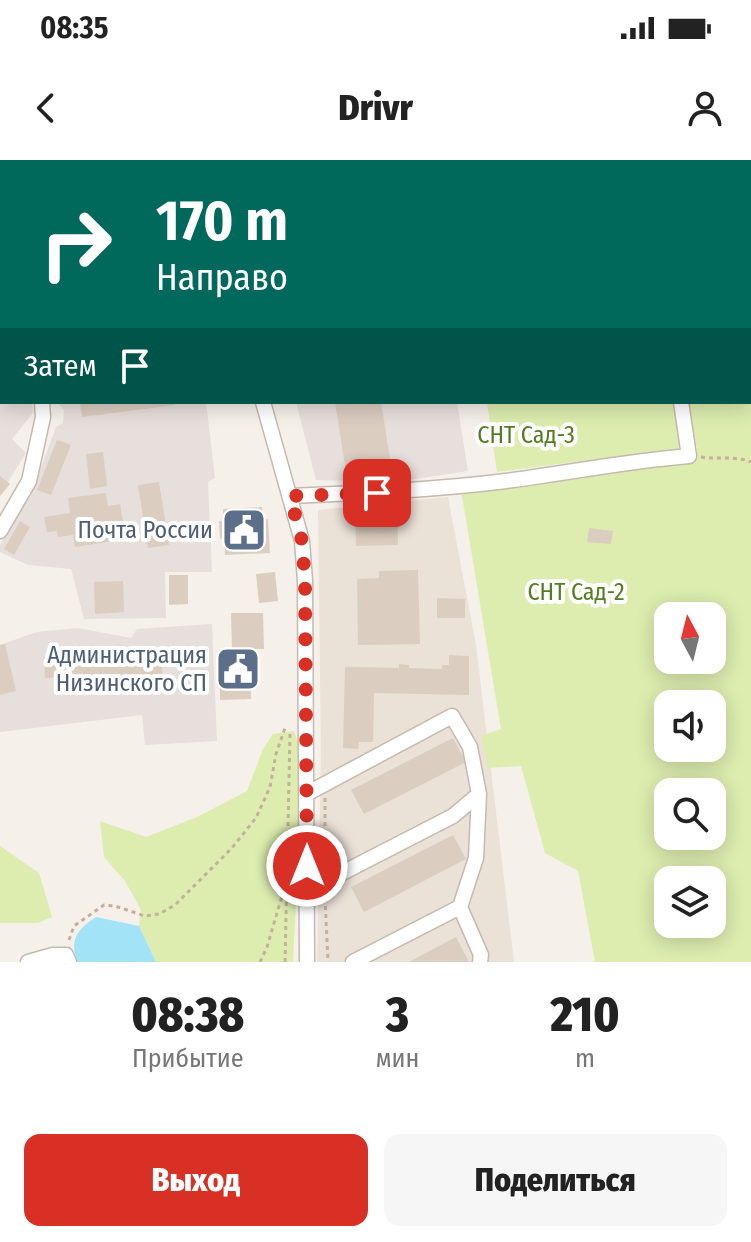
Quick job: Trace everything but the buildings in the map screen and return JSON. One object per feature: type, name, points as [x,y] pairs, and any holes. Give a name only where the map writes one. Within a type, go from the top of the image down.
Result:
[{"type":"street","points":[[0,531],[29,481],[43,417],[42,404]]},
{"type":"street","points":[[264,404],[302,541],[308,793],[307,962]]},
{"type":"street","points":[[290,496],[405,492],[506,481],[636,460],[689,456],[681,404]]},
{"type":"street","points":[[308,793],[452,716],[470,747],[479,794],[476,858],[460,907],[481,955],[480,962]]},
{"type":"street","points":[[307,891],[453,816],[479,794]]},
{"type":"street","points":[[353,962],[460,907]]},
{"type":"street","points":[[28,962],[53,955],[68,959]]},
{"type":"path","points":[[689,456],[751,459]]},
{"type":"path","points":[[68,959],[66,945],[74,926],[87,915],[104,905],[145,916],[159,914],[175,905],[231,849],[256,818],[270,787],[276,754],[288,724],[285,962]]},
{"type":"path","points":[[260,962],[287,879]]},
{"type":"shaded area","points":[[0,404],[32,404],[33,413],[12,439],[26,453],[0,495]]},
{"type":"shaded area","points":[[59,404],[206,404],[215,478],[208,482],[212,572],[165,572],[166,618],[84,619],[71,569],[28,565],[0,552],[0,545],[31,494],[56,427],[63,423],[64,410]]},
{"type":"shaded area","points":[[297,404],[457,404],[468,471],[395,482],[316,480]]},
{"type":"shaded area","points":[[448,497],[476,645],[514,962],[317,962],[321,754],[318,510]]},
{"type":"shaded area","points":[[212,624],[217,741],[145,745],[142,715],[0,732],[0,645],[37,632],[78,628],[131,638],[137,629]]},
{"type":"green space","name":"СНТ Сад-2","points":[[487,404],[751,404],[751,962],[595,962],[578,871],[545,853],[521,766],[488,768],[481,736],[501,729],[461,490],[693,462],[698,446],[497,472]]},
{"type":"green space","points":[[294,731],[299,744],[299,841],[293,962],[156,962],[139,926],[141,910],[125,881],[104,857],[100,821],[146,837],[197,817],[247,791],[263,749],[273,734]]},
{"type":"green space","points":[[0,846],[39,873],[52,917],[38,923],[0,923]]},
{"type":"water","points":[[96,917],[139,926],[156,962],[78,962],[74,947],[76,936]]},
{"type":"place","name":"Почта России","points":[[244,530]]},
{"type":"place","name":"Администрация Низинского СП","points":[[238,669]]},
{"type":"route","points":[[307,866],[305,581],[302,541],[290,496],[377,493]]},
{"type":"park label","name":"СНТ Сад-3","points":[[526,435]]}]
